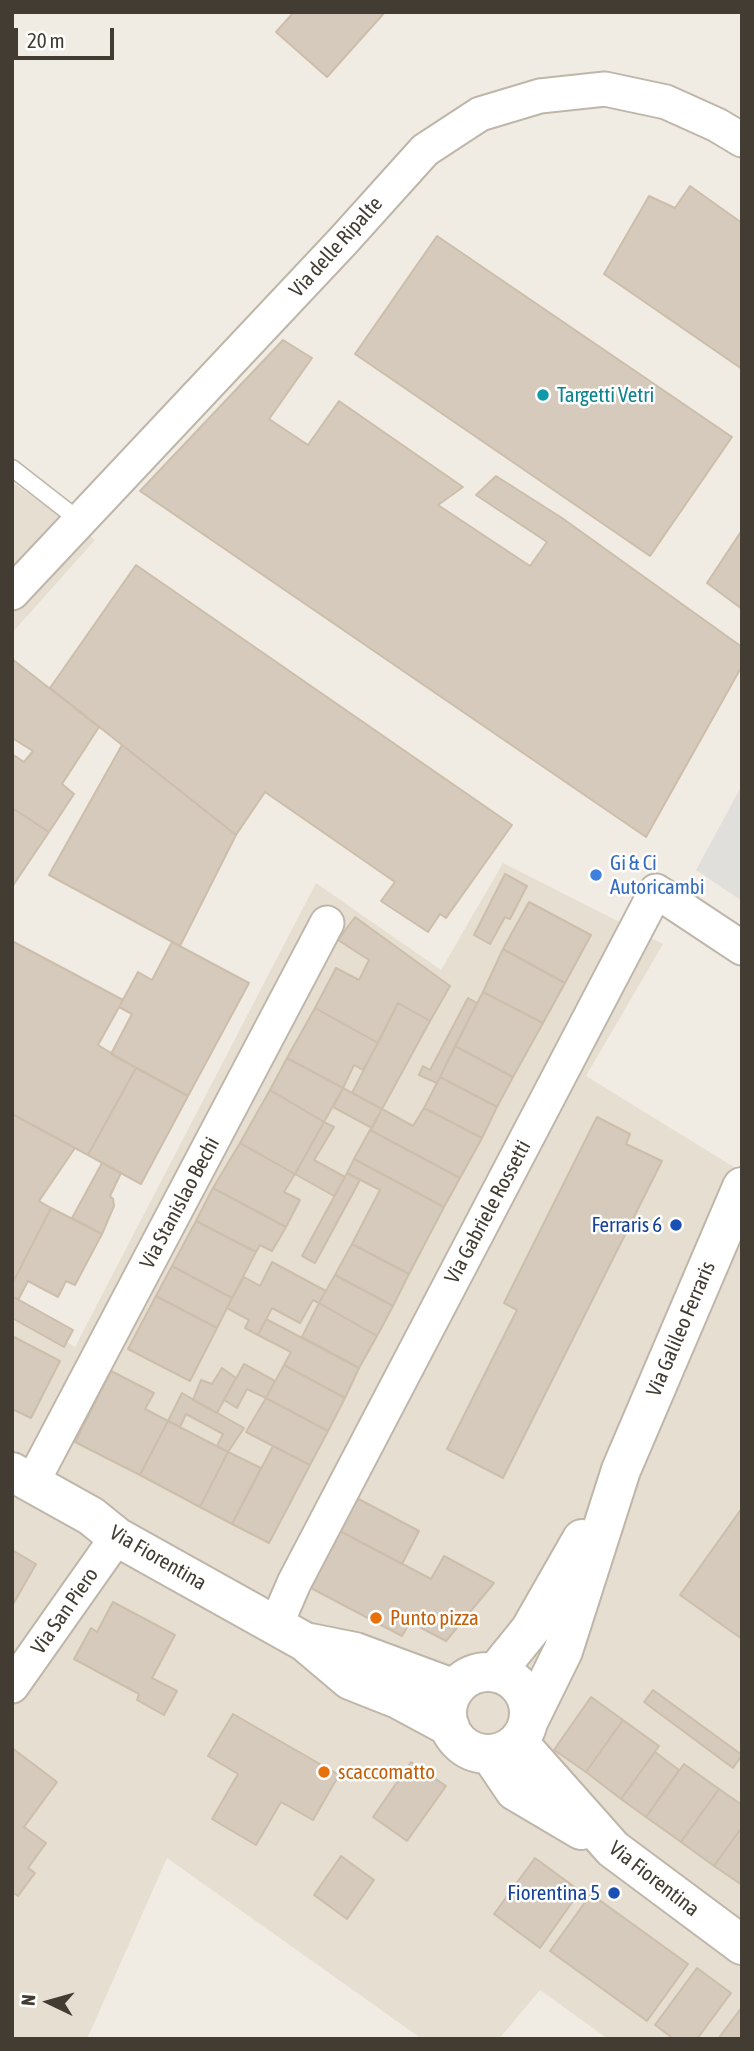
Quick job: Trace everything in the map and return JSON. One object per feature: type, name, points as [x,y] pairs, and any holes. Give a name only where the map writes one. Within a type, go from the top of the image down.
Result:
[{"type":"street","name":"Via delle Ripalte","points":[[12,593],[334,251],[425,150],[480,114],[540,96],[605,89],[666,102],[717,125],[742,140]]},
{"type":"street","name":"Via Gabriele Rossetti","points":[[290,1634],[294,1583],[656,891],[742,947]]},
{"type":"street","name":"Via Stanislao Bechi","points":[[22,1478],[327,923]]},
{"type":"street","name":"Via Galileo Ferraris","points":[[512,1739],[563,1651],[621,1470],[742,1187]]},
{"type":"street","name":"Via Galileo Ferraris","points":[[496,1672],[530,1630],[621,1470]]},
{"type":"street","name":"Via Fiorentina","points":[[22,1478],[91,1516],[117,1536],[290,1634],[350,1680],[398,1699],[450,1727],[457,1740],[468,1749],[512,1739],[529,1706],[523,1690],[514,1680],[496,1672]]},
{"type":"street","name":"Via San Piero","points":[[12,1686],[117,1536]]},
{"type":"street","name":"Via Fiorentina","points":[[290,1634],[355,1652],[455,1689]]},
{"type":"street","points":[[450,1727],[447,1716],[455,1689],[463,1680],[476,1673],[496,1672]]},
{"type":"street","name":"Via Fiorentina","points":[[512,1739],[613,1849],[742,1945]]},
{"type":"lane","points":[[12,468],[80,521]]},
{"type":"shaded area","points":[[12,482],[95,540],[12,633]]},
{"type":"shaded area","points":[[742,785],[742,901],[696,870]]},
{"type":"shaded area","points":[[503,863],[663,944],[586,1076],[742,1172],[742,2039],[608,2039],[540,1990],[499,2039],[422,2039],[167,1858],[87,2039],[12,2039],[12,1308],[75,1347],[316,883],[441,970]]},
{"type":"building","points":[[294,12],[385,12],[327,77],[276,32]]},
{"type":"building","points":[[690,186],[742,223],[742,369],[604,274],[649,196],[675,208]]},
{"type":"building","name":"Targetti Vetri","points":[[437,236],[732,437],[650,556],[355,354]]},
{"type":"building","points":[[283,340],[312,358],[269,419],[308,445],[339,401],[463,487],[438,505],[530,566],[547,542],[476,495],[496,476],[562,518],[742,647],[742,666],[646,837],[140,491]]},
{"type":"building","points":[[742,530],[742,609],[707,583]]},
{"type":"building","points":[[136,565],[512,825],[446,918],[440,914],[428,932],[381,901],[395,882],[265,792],[236,835],[50,688]]},
{"type":"building","points":[[12,659],[99,727],[62,784],[74,794],[49,832],[12,808],[12,754],[24,762],[33,751],[12,738]]},
{"type":"building","points":[[122,745],[236,835],[180,946],[49,875]]},
{"type":"building","points":[[12,808],[49,832],[12,887]]},
{"type":"building","points":[[505,874],[527,886],[510,919],[505,917],[490,944],[474,935]]},
{"type":"building","points":[[529,902],[591,935],[565,983],[503,949]]},
{"type":"building","points":[[355,917],[450,986],[430,1021],[398,1003],[378,1043],[315,1008],[336,968],[359,980],[369,960],[338,940]]},
{"type":"building","points":[[12,941],[123,1000],[98,1045],[136,1068],[88,1155],[12,1114]]},
{"type":"building","points":[[172,942],[249,983],[188,1096],[111,1054],[132,1014],[119,1007],[138,972],[152,980]]},
{"type":"building","points":[[503,949],[565,983],[543,1023],[483,992]]},
{"type":"building","points":[[483,992],[543,1023],[513,1077],[455,1046]]},
{"type":"building","points":[[468,998],[477,1003],[437,1083],[419,1075],[423,1066],[430,1070]]},
{"type":"building","points":[[398,1003],[430,1021],[382,1109],[352,1093]]},
{"type":"building","points":[[315,1008],[378,1043],[363,1070],[354,1065],[343,1088],[287,1058]]},
{"type":"building","points":[[455,1046],[513,1077],[497,1107],[440,1077]]},
{"type":"building","points":[[287,1058],[343,1088],[324,1122],[270,1090]]},
{"type":"building","points":[[136,1068],[188,1096],[141,1184],[88,1155]]},
{"type":"building","points":[[440,1077],[497,1107],[482,1138],[424,1108]]},
{"type":"building","points":[[343,1088],[382,1109],[372,1128],[333,1107]]},
{"type":"building","points":[[270,1090],[324,1122],[295,1174],[240,1143]]},
{"type":"building","points":[[424,1108],[482,1138],[460,1178],[370,1130],[382,1109],[413,1126]]},
{"type":"building","points":[[12,1114],[75,1148],[39,1201],[51,1208],[12,1284]]},
{"type":"building","points":[[597,1117],[630,1134],[626,1144],[662,1161],[503,1478],[447,1449],[517,1310],[504,1303]]},
{"type":"building","points":[[324,1122],[334,1127],[314,1160],[345,1177],[334,1196],[295,1174]]},
{"type":"building","points":[[370,1130],[460,1178],[444,1207],[354,1159]]},
{"type":"building","points":[[240,1143],[295,1174],[284,1192],[300,1200],[286,1227],[213,1188]]},
{"type":"building","points":[[354,1159],[444,1207],[409,1274],[352,1244],[380,1190],[347,1173]]},
{"type":"building","points":[[102,1163],[121,1173],[110,1196],[114,1206],[102,1234],[72,1218]]},
{"type":"building","points":[[347,1173],[360,1180],[315,1263],[302,1256]]},
{"type":"building","points":[[213,1188],[286,1227],[272,1251],[260,1245],[256,1252],[196,1221]]},
{"type":"building","points":[[51,1208],[102,1234],[75,1285],[66,1281],[58,1297],[28,1281],[18,1300],[12,1296],[12,1284]]},
{"type":"building","points":[[196,1221],[256,1252],[232,1298],[172,1266]]},
{"type":"building","points":[[352,1244],[409,1274],[393,1306],[335,1275]]},
{"type":"building","points":[[272,1262],[326,1291],[319,1303],[313,1300],[300,1323],[272,1308],[258,1335],[245,1328],[249,1320],[227,1308],[244,1277],[260,1286]]},
{"type":"building","points":[[172,1266],[232,1298],[217,1328],[156,1296]]},
{"type":"building","points":[[335,1275],[393,1306],[377,1336],[319,1303]]},
{"type":"building","points":[[12,1296],[73,1330],[64,1347],[12,1318]]},
{"type":"building","points":[[156,1296],[217,1328],[190,1381],[128,1349]]},
{"type":"building","points":[[319,1303],[377,1336],[359,1368],[302,1337]]},
{"type":"building","points":[[266,1319],[359,1368],[345,1398],[284,1365],[291,1352],[258,1335]]},
{"type":"building","points":[[14,1337],[60,1361],[31,1418],[12,1409]]},
{"type":"building","points":[[244,1364],[275,1381],[266,1398],[247,1389],[237,1408],[224,1400]]},
{"type":"building","points":[[284,1365],[345,1398],[328,1431],[266,1398]]},
{"type":"building","points":[[222,1368],[236,1378],[217,1413],[193,1400],[201,1380],[212,1384]]},
{"type":"building","points":[[111,1371],[154,1393],[145,1409],[168,1421],[140,1475],[75,1442]]},
{"type":"building","points":[[182,1393],[244,1428],[228,1452],[217,1446],[223,1434],[186,1414],[180,1427],[168,1421]]},
{"type":"building","points":[[266,1398],[328,1431],[310,1465],[246,1432]]},
{"type":"building","points":[[168,1421],[228,1452],[200,1507],[140,1475]]},
{"type":"building","points":[[273,1446],[310,1465],[269,1543],[232,1524]]},
{"type":"building","points":[[228,1452],[261,1468],[232,1524],[200,1507]]},
{"type":"building","points":[[355,1497],[419,1531],[402,1564],[338,1530]]},
{"type":"building","points":[[742,1508],[742,1639],[680,1595]]},
{"type":"building","points":[[338,1530],[431,1579],[444,1556],[494,1583],[446,1641],[410,1622],[402,1636],[311,1588]]},
{"type":"building","points":[[12,1550],[36,1564],[12,1606]]},
{"type":"building","points":[[113,1602],[175,1635],[152,1678],[177,1691],[164,1715],[137,1700],[139,1694],[74,1659],[91,1628],[97,1632]]},
{"type":"building","points":[[653,1690],[742,1755],[733,1768],[644,1702]]},
{"type":"building","points":[[591,1697],[623,1720],[586,1772],[554,1750]]},
{"type":"building","points":[[233,1714],[339,1775],[313,1820],[281,1802],[256,1845],[212,1819],[238,1774],[208,1756]]},
{"type":"building","points":[[623,1720],[659,1746],[621,1799],[586,1772]]},
{"type":"building","points":[[12,1748],[57,1782],[24,1827],[46,1843],[28,1868],[35,1873],[18,1896],[12,1892]]},
{"type":"building","points":[[655,1752],[679,1770],[646,1817],[621,1799]]},
{"type":"building","points":[[411,1762],[446,1786],[407,1841],[373,1817]]},
{"type":"building","points":[[684,1764],[719,1789],[681,1842],[646,1817]]},
{"type":"building","points":[[719,1789],[742,1805],[742,1827],[714,1866],[681,1842]]},
{"type":"building","points":[[742,1827],[742,1885],[714,1866]]},
{"type":"building","points":[[341,1856],[374,1880],[347,1919],[314,1895]]},
{"type":"building","points":[[535,1858],[580,1891],[540,1948],[494,1914]]},
{"type":"building","points":[[591,1894],[688,1964],[647,2021],[550,1951]]},
{"type":"building","points":[[697,1968],[731,1993],[697,2039],[674,2039],[655,2025]]},
{"type":"building","points":[[742,2007],[742,2039],[718,2039]]},
{"type":"place","name":"Targetti Vetri","points":[[543,395]]},
{"type":"place","name":"Gi & Ci Autoricambi","points":[[596,875]]},
{"type":"place","name":"Ferraris 6","points":[[676,1225]]},
{"type":"place","name":"Punto pizza","points":[[376,1618]]},
{"type":"place","name":"scaccomatto","points":[[324,1772]]},
{"type":"place","name":"Fiorentina 5","points":[[614,1893]]}]
